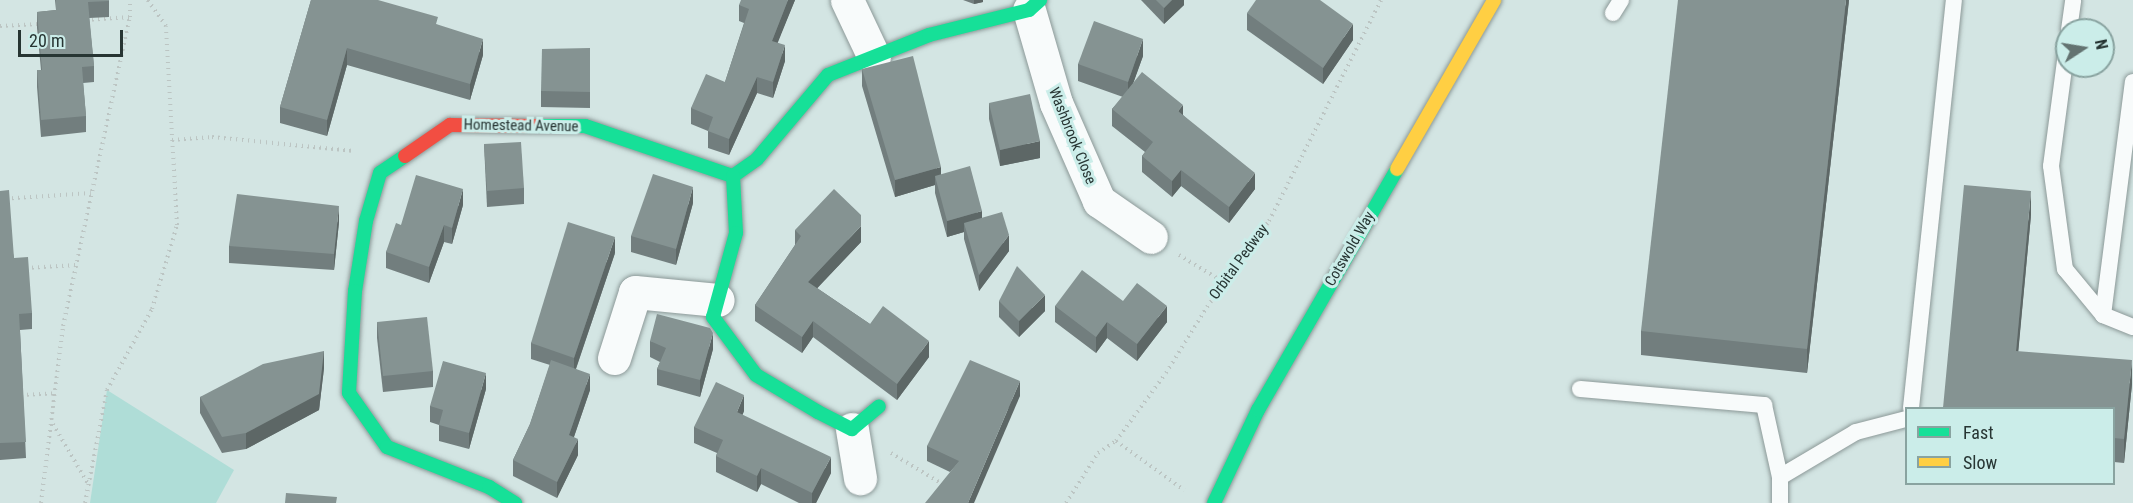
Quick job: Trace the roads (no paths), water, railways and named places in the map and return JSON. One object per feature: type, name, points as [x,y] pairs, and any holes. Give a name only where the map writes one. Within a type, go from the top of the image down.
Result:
[{"type":"street","points":[[847,0],[874,57]]},
{"type":"street","name":"Cotswold Way","points":[[1214,503],[1257,410],[1494,0]]},
{"type":"street","points":[[852,429],[756,375],[713,317],[736,233],[733,176],[757,159],[828,75],[929,35],[1034,5]]},
{"type":"street","name":"Washbrook Close","points":[[1034,5],[1056,103],[1099,201],[1151,237]]},
{"type":"street","name":"Homestead Avenue","points":[[515,503],[489,487],[387,447],[349,393],[355,291],[366,222],[380,173],[450,124],[585,126],[733,176]]},
{"type":"street","points":[[614,358],[635,292],[718,300]]},
{"type":"street","points":[[852,429],[879,406]]},
{"type":"street","points":[[852,429],[860,478]]},
{"type":"lane","points":[[1911,407],[1954,0]]},
{"type":"lane","points":[[2071,18],[2073,0]]},
{"type":"lane","points":[[2062,78],[2050,166],[2065,269],[2103,315],[2133,327]]},
{"type":"lane","points":[[2103,315],[2133,82]]},
{"type":"lane","points":[[1580,389],[1764,405],[1780,477],[1780,503]]},
{"type":"lane","points":[[1780,477],[1856,432],[1905,419]]}]
